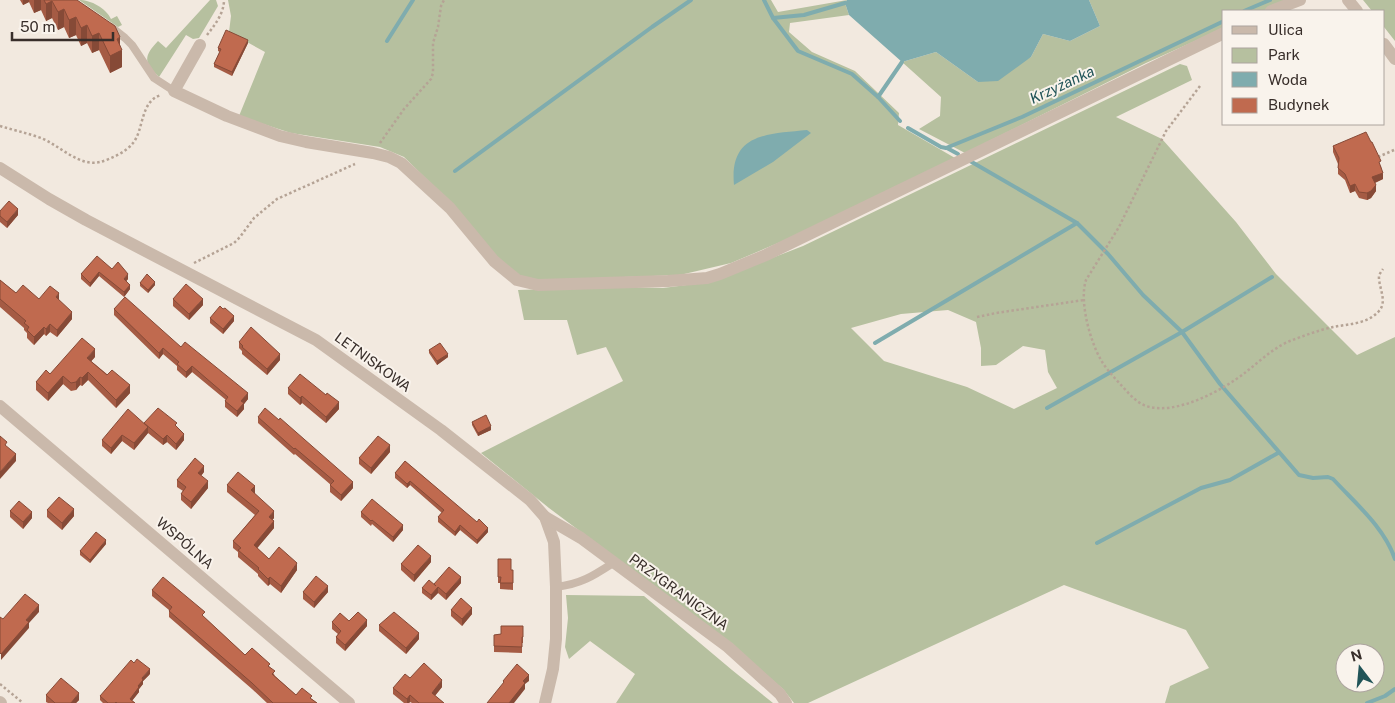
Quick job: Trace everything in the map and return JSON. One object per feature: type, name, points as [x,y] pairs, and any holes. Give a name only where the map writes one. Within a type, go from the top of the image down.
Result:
[{"type":"street","points":[[1274,10],[1300,0]]},
{"type":"street","points":[[1348,0],[1356,10]]},
{"type":"street","points":[[200,44],[174,91],[227,116],[280,136],[373,153],[389,157],[401,163],[450,208],[494,261],[517,280],[538,285],[668,282],[707,278],[766,255],[1222,34]]},
{"type":"street","points":[[1385,45],[1395,58]]},
{"type":"street","name":"LETNISKOWA","points":[[0,169],[64,208],[330,348],[530,500],[545,518],[554,542],[556,587],[555,649],[550,686],[545,703]]},
{"type":"street","name":"WSPÓLNA","points":[[0,406],[349,703]]},
{"type":"street","name":"PRZYGRANICZNA","points":[[545,518],[581,538],[728,647],[780,694],[786,703]]},
{"type":"lane","points":[[107,24],[132,45],[154,78],[174,91]]},
{"type":"lane","points":[[556,587],[573,585],[591,577],[613,563]]},
{"type":"path","points":[[200,44],[217,21],[224,6],[224,0]]},
{"type":"path","points":[[187,272],[193,264],[234,243],[254,218],[277,200],[350,166],[373,153],[404,109],[431,79],[433,73],[432,43],[438,28],[441,6],[444,0]]},
{"type":"path","points":[[1200,86],[1166,131],[1119,228],[1084,286],[1084,300],[1096,352],[1111,374],[1144,405],[1161,409],[1180,406],[1229,383],[1245,373],[1280,345],[1332,327],[1357,323],[1379,312],[1383,300],[1379,275],[1383,269]]},
{"type":"path","points":[[0,126],[42,138],[83,160],[98,162],[119,154],[134,143],[142,118],[153,100],[157,96],[174,91]]},
{"type":"path","points":[[1376,158],[1394,150]]},
{"type":"path","points":[[977,317],[1084,300]]},
{"type":"path","points":[[0,684],[23,703]]},
{"type":"green space","points":[[79,0],[98,5],[106,11],[111,19],[117,16],[122,25],[118,27]]},
{"type":"green space","points":[[210,0],[216,0],[218,6],[199,38],[193,39],[186,35],[159,77],[148,63],[147,59],[150,51],[158,41],[166,48]]},
{"type":"green space","points":[[228,0],[771,0],[778,12],[847,0],[845,3],[849,15],[790,23],[789,32],[812,52],[855,71],[899,113],[898,125],[955,158],[790,238],[731,263],[680,275],[541,280],[519,277],[496,258],[455,207],[404,157],[380,147],[291,133],[239,116],[265,52],[229,32],[231,16]]},
{"type":"green space","points":[[1089,0],[1291,0],[1265,10],[1222,10],[1222,29],[1146,63],[965,153],[919,129],[940,116],[941,97],[902,62],[936,52],[978,82],[1031,57],[1043,34],[1070,41],[1100,26]]},
{"type":"green space","points":[[1363,0],[1395,0],[1395,41],[1385,28],[1385,10],[1371,10]]},
{"type":"green space","points":[[1180,64],[1187,66],[1192,80],[1116,117],[1162,139],[1236,222],[1276,274],[1357,355],[1395,337],[1395,703],[1165,703],[1170,686],[1209,668],[1186,630],[1064,585],[808,703],[794,703],[783,689],[724,639],[549,508],[481,453],[623,381],[606,347],[577,355],[567,320],[524,320],[518,290],[613,287],[663,288],[710,282],[803,246]],"holes":[[[948,310],[976,322],[981,348],[981,366],[996,365],[1023,346],[1045,350],[1048,372],[1057,388],[1014,409],[967,387],[884,361],[851,328],[901,314]]]},
{"type":"green space","points":[[566,595],[644,596],[773,703],[616,703],[635,674],[590,641],[569,659],[565,647],[568,618]]},
{"type":"water","points":[[847,0],[1089,0],[1100,26],[1070,41],[1043,34],[1031,57],[998,81],[978,82],[936,52],[902,62],[849,15],[845,3]]},
{"type":"water","points":[[807,130],[811,133],[773,162],[734,185],[734,168],[738,155],[745,146],[765,135]]},
{"type":"building","points":[[44,0],[77,0],[115,26],[120,37],[117,39],[122,50],[110,56],[99,33],[92,36],[87,25],[81,28],[76,17],[69,20],[64,9],[58,12],[52,1],[46,4]]},
{"type":"building","points":[[226,30],[248,40],[232,72],[214,64],[221,49],[218,48]]},
{"type":"building","points":[[1366,132],[1381,161],[1379,162],[1383,173],[1372,177],[1376,185],[1367,193],[1359,192],[1355,184],[1350,186],[1345,174],[1338,168],[1339,158],[1333,146]]},
{"type":"building","points":[[9,201],[18,209],[7,222],[0,216],[0,211]]},
{"type":"building","points":[[97,256],[112,269],[118,262],[128,274],[124,279],[130,285],[124,292],[99,272],[90,283],[81,274]]},
{"type":"building","points":[[147,274],[155,282],[148,290],[140,283]]},
{"type":"building","points":[[0,280],[16,293],[23,285],[39,299],[50,286],[59,293],[56,297],[72,312],[57,330],[50,324],[34,337],[27,330],[29,327],[24,323],[26,321],[0,299]]},
{"type":"building","points":[[186,284],[203,299],[189,314],[173,299]]},
{"type":"building","points":[[125,297],[181,347],[185,342],[248,393],[241,401],[244,403],[237,411],[225,401],[228,397],[192,366],[186,372],[177,364],[179,362],[163,348],[159,353],[114,309]]},
{"type":"building","points":[[220,306],[234,316],[223,329],[210,318]]},
{"type":"building","points":[[251,327],[280,354],[267,369],[242,347],[239,342]]},
{"type":"building","points":[[82,338],[95,349],[87,358],[107,375],[112,370],[130,385],[116,400],[88,372],[76,382],[71,383],[63,376],[48,393],[36,382],[46,370],[50,374]]},
{"type":"building","points":[[440,343],[448,354],[437,361],[429,350]]},
{"type":"building","points":[[300,374],[326,395],[327,393],[339,402],[326,417],[302,396],[300,398],[288,388]]},
{"type":"building","points":[[158,408],[177,423],[175,425],[184,434],[176,444],[167,435],[163,439],[144,423]]},
{"type":"building","points":[[265,408],[279,420],[280,418],[353,482],[341,495],[330,485],[334,481],[258,417]]},
{"type":"building","points":[[128,409],[148,427],[134,443],[122,435],[111,448],[102,440]]},
{"type":"building","points":[[486,415],[491,426],[478,433],[472,422]]},
{"type":"building","points":[[0,436],[7,442],[5,445],[16,454],[0,472]]},
{"type":"building","points":[[378,436],[390,445],[371,468],[359,458]]},
{"type":"building","points":[[195,458],[204,466],[198,473],[208,481],[191,502],[181,494],[186,487],[177,480]]},
{"type":"building","points":[[405,461],[477,522],[479,519],[488,528],[477,540],[460,525],[455,532],[438,517],[444,510],[410,481],[407,484],[395,473]]},
{"type":"building","points":[[238,472],[255,486],[251,490],[274,511],[269,517],[274,521],[254,545],[269,559],[279,547],[297,563],[281,586],[270,577],[268,579],[259,568],[238,550],[241,548],[233,541],[259,511],[227,485]]},
{"type":"building","points":[[59,497],[74,509],[62,523],[47,510]]},
{"type":"building","points":[[372,499],[403,525],[393,537],[361,512]]},
{"type":"building","points":[[19,501],[32,512],[23,522],[10,511]]},
{"type":"building","points":[[96,532],[106,540],[90,560],[80,551]]},
{"type":"building","points":[[418,545],[431,556],[414,575],[401,564]]},
{"type":"building","points":[[498,559],[511,559],[513,583],[500,583]]},
{"type":"building","points":[[449,567],[461,577],[446,594],[438,587],[431,595],[422,588],[429,580],[436,586],[434,584]]},
{"type":"building","points":[[316,576],[328,586],[314,602],[303,592]]},
{"type":"building","points":[[163,577],[205,612],[202,615],[245,655],[252,648],[270,664],[268,666],[275,671],[272,674],[296,695],[302,688],[317,703],[273,703],[169,611],[172,607],[152,590]]},
{"type":"building","points":[[25,594],[39,605],[26,620],[29,622],[1,654],[0,617],[3,619]]},
{"type":"building","points":[[461,598],[472,608],[462,619],[451,610]]},
{"type":"building","points":[[358,612],[367,620],[345,645],[336,637],[341,631],[332,622],[340,613],[349,621]]},
{"type":"building","points":[[394,612],[419,633],[406,648],[379,625]]},
{"type":"building","points":[[501,626],[523,626],[522,647],[494,646],[494,635],[501,634]]},
{"type":"building","points":[[137,659],[150,669],[142,678],[143,680],[139,687],[130,699],[135,703],[108,703],[100,696],[131,660],[134,663]]},
{"type":"building","points":[[424,663],[442,680],[432,693],[444,703],[419,703],[410,695],[407,699],[393,688],[405,674],[410,678]]},
{"type":"building","points":[[517,664],[529,675],[523,681],[525,683],[509,703],[487,703],[503,681]]},
{"type":"building","points":[[61,678],[79,693],[71,703],[55,703],[46,695]]},
{"type":"waterway","points":[[387,41],[413,0]]},
{"type":"waterway","points":[[455,171],[691,0]]},
{"type":"waterway","name":"Krzyżanka","points":[[764,0],[773,18],[798,51],[852,74],[878,97],[900,121]]},
{"type":"waterway","name":"Krzyżanka","points":[[1246,10],[1270,0]]},
{"type":"waterway","points":[[773,18],[804,15],[845,3]]},
{"type":"waterway","name":"Krzyżanka","points":[[908,128],[946,148],[1022,117],[1222,22]]},
{"type":"waterway","points":[[878,97],[902,62]]},
{"type":"waterway","points":[[947,148],[958,154]]},
{"type":"waterway","points":[[970,161],[1077,223],[1108,254],[1143,295],[1182,332],[1220,384],[1299,475],[1333,479],[1377,526],[1395,559]]},
{"type":"waterway","points":[[875,343],[1077,223]]},
{"type":"waterway","points":[[1047,408],[1182,332],[1272,277]]},
{"type":"waterway","points":[[1097,543],[1201,488],[1230,480],[1278,453]]},
{"type":"waterway","points":[[1367,703],[1385,696],[1395,689]]}]
